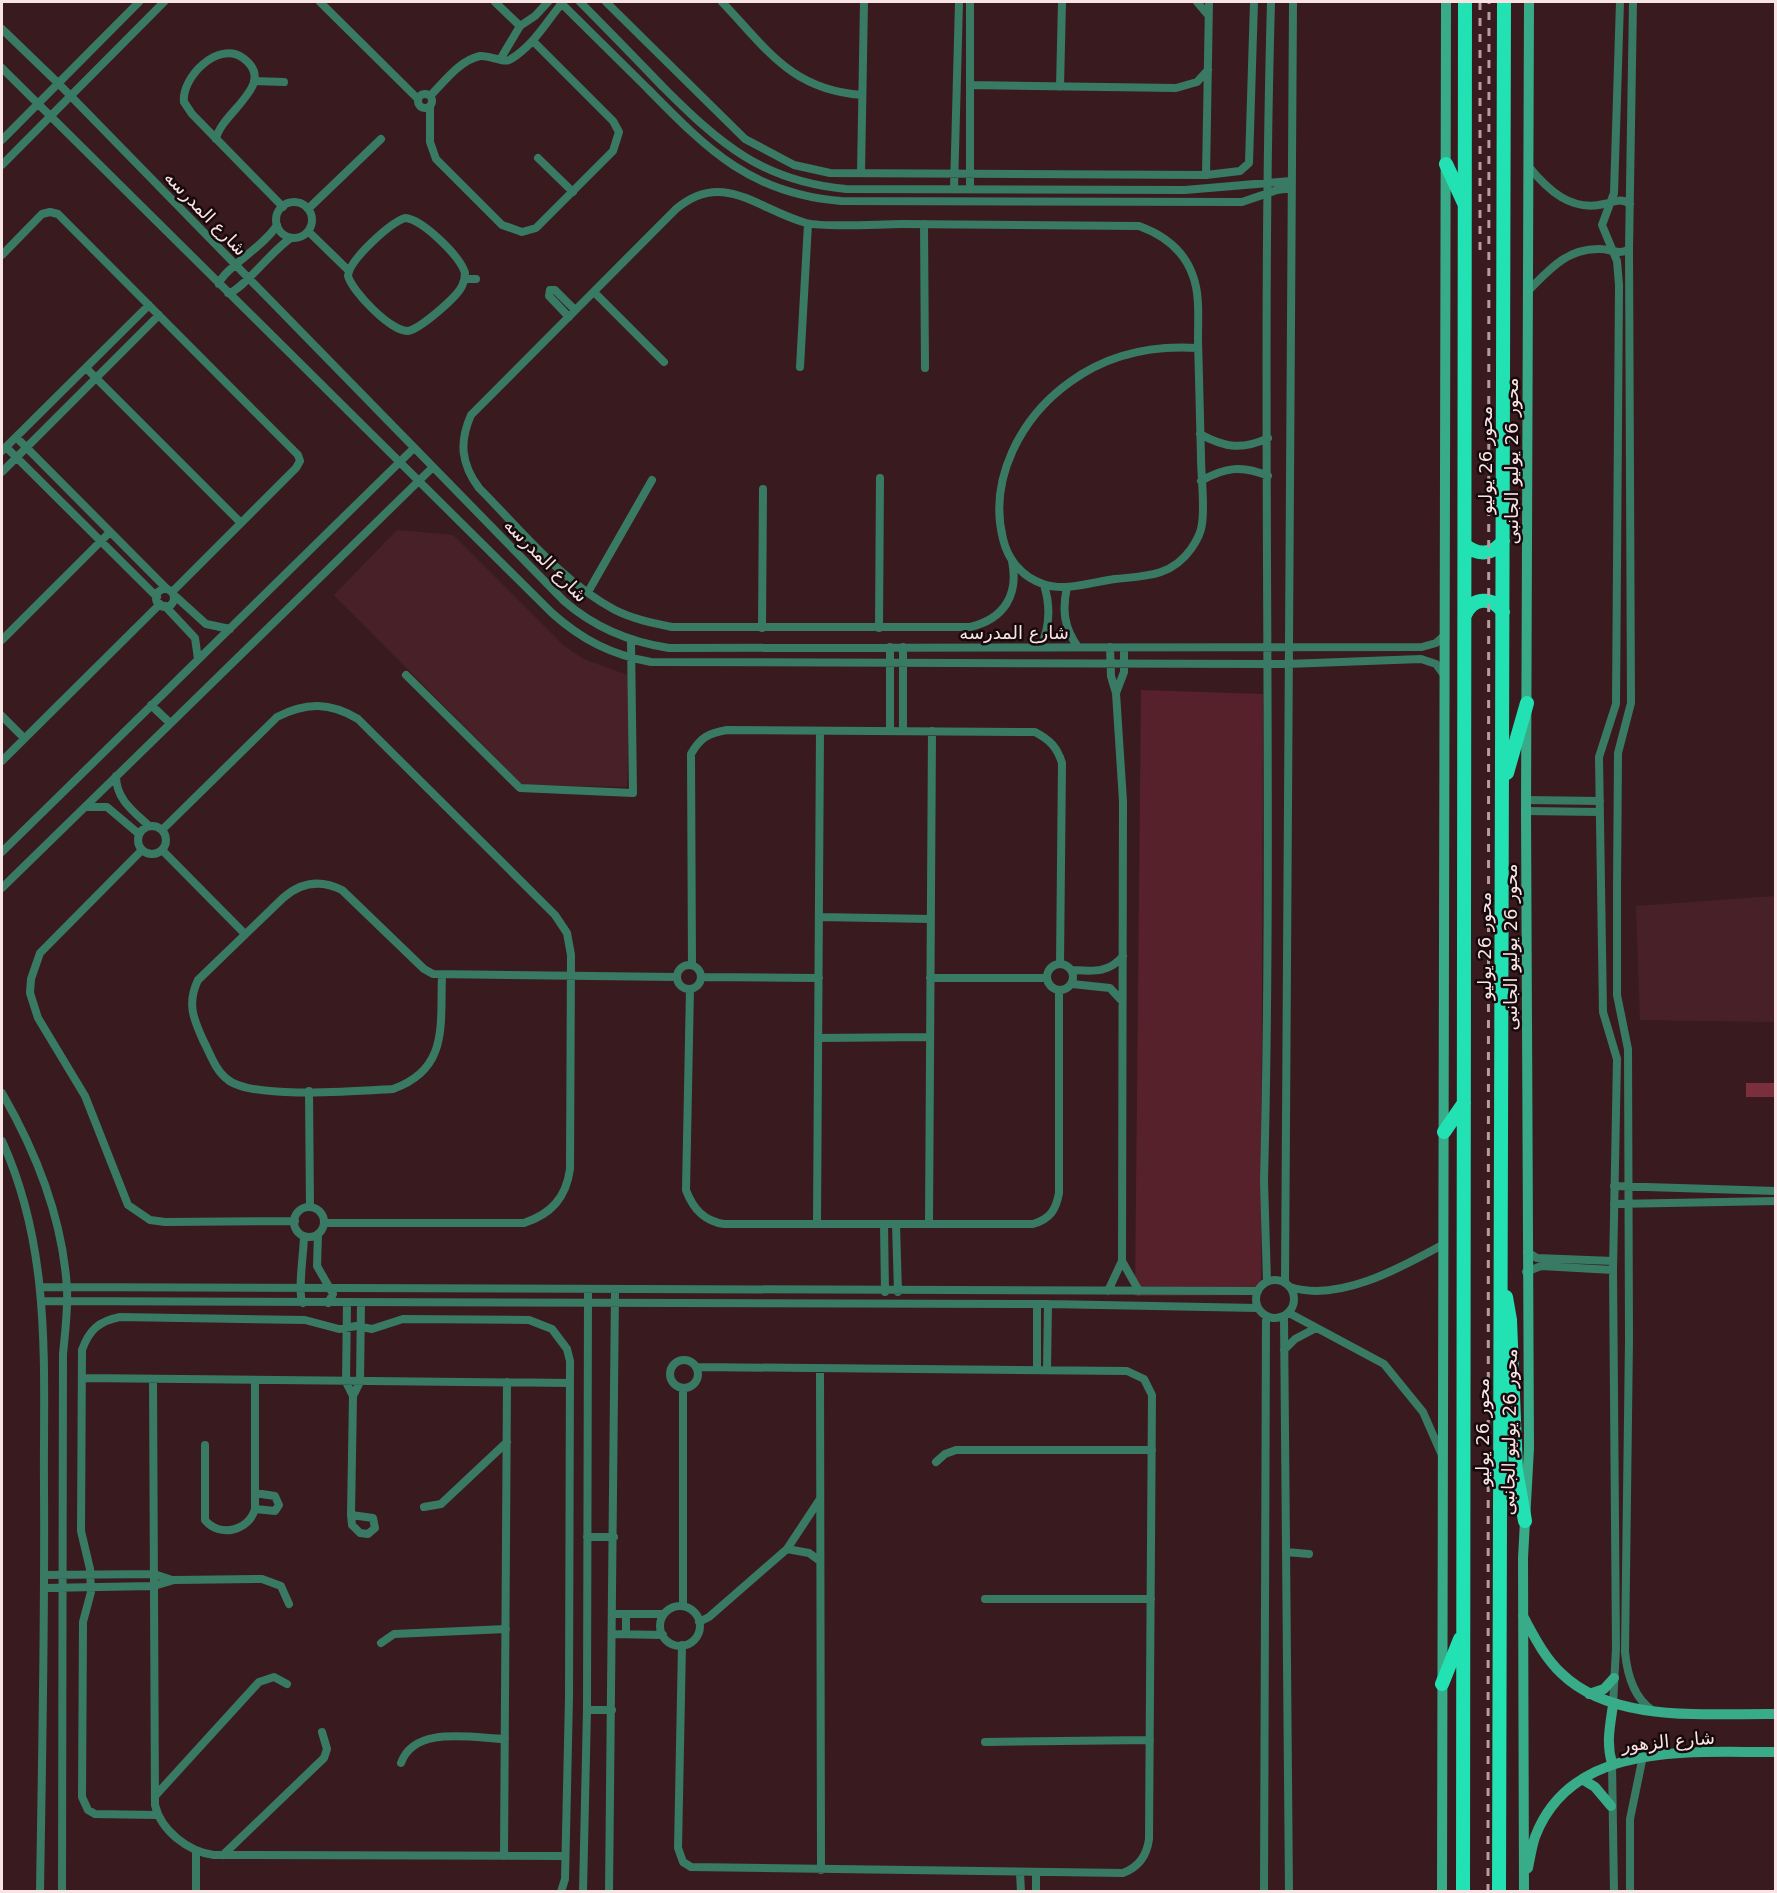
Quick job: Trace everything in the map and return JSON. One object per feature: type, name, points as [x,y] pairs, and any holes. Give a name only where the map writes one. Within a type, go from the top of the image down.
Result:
[{"type":"highway","name":"محور 26 يوليو","points":[[1463,1892],[1465,2]]},
{"type":"highway","name":"محور 26 يوليو","points":[[1499,1892],[1504,2]]},
{"type":"highway","points":[[1446,164],[1466,207]]},
{"type":"highway","points":[[1465,545],[1483,553],[1492,551],[1503,541]]},
{"type":"highway","points":[[1465,615],[1470,606],[1483,600],[1493,602],[1503,612]]},
{"type":"highway","points":[[1503,790],[1527,703]]},
{"type":"highway","points":[[1444,1132],[1464,1103]]},
{"type":"highway","points":[[1500,1280],[1509,1312],[1517,1476],[1525,1521]]},
{"type":"highway","points":[[1442,1684],[1463,1632]]},
{"type":"main road","points":[[1442,1892],[1446,2]]},
{"type":"main road","name":"محور 26 يوليو الجانبى","points":[[1524,1887],[1523,1614],[1529,1456],[1526,1272],[1526,806],[1529,2]]},
{"type":"main road","name":"شارع الزهور","points":[[1523,1614],[1549,1660],[1574,1685],[1613,1705],[1653,1711],[1776,1714]]},
{"type":"main road","points":[[1589,1694],[1605,1689],[1614,1678]]},
{"type":"main road","points":[[1612,1763],[1608,1749],[1608,1734],[1613,1705]]},
{"type":"main road","name":"شارع الزهور","points":[[1524,1887],[1536,1836],[1548,1814],[1564,1794],[1582,1779],[1612,1763],[1643,1756],[1776,1752]]},
{"type":"main road","points":[[1582,1779],[1595,1787],[1611,1806]]},
{"type":"street","points":[[2,140],[139,2]]},
{"type":"street","points":[[2,165],[164,2]]},
{"type":"street","points":[[320,2],[418,99],[421,107],[430,107]]},
{"type":"street","points":[[495,2],[520,26]]},
{"type":"street","points":[[501,58],[520,26],[535,16],[548,2]]},
{"type":"street","points":[[430,96],[469,60],[481,56],[509,61],[534,42],[562,2],[706,147],[743,174],[786,192],[841,201],[1242,202],[1291,185]]},
{"type":"street","points":[[580,2],[708,132],[757,165],[796,180],[829,187],[954,189],[1185,190],[1266,183],[1291,185]]},
{"type":"street","points":[[606,2],[753,145],[777,158],[812,170],[861,173],[1206,175],[1240,171],[1249,162],[1254,2]]},
{"type":"street","points":[[722,2],[784,68],[821,88],[862,95]]},
{"type":"street","points":[[861,173],[864,2]]},
{"type":"street","points":[[954,189],[959,2]]},
{"type":"street","points":[[970,2],[970,189]]},
{"type":"street","points":[[1060,87],[1062,2]]},
{"type":"street","points":[[1197,2],[1209,16]]},
{"type":"street","points":[[1206,175],[1209,2]]},
{"type":"street","points":[[1267,1282],[1264,1192],[1268,476],[1265,195],[1271,2]]},
{"type":"street","points":[[1289,1892],[1284,1350],[1286,1315],[1295,1300],[1288,1285],[1287,664],[1293,2]]},
{"type":"street","points":[[1613,1705],[1616,1648],[1613,1265],[1617,1059],[1603,1012],[1600,749],[1616,704],[1619,285],[1614,251],[1602,225],[1614,193],[1620,2]]},
{"type":"street","points":[[1633,2],[1629,249],[1630,711],[1618,753],[1617,995],[1628,1043],[1629,1346],[1626,1661],[1637,1695],[1653,1711]]},
{"type":"street","name":"شارع المدرسه","points":[[2,29],[71,96],[519,556],[576,611],[602,628],[631,641],[669,648],[1422,647],[1436,643],[1446,634]]},
{"type":"street","points":[[430,96],[432,102],[430,142],[436,159],[508,229],[522,232],[536,228],[613,151],[619,132],[613,121],[534,42]]},
{"type":"street","points":[[216,139],[221,124],[249,95],[254,81],[246,60],[232,53],[224,53],[210,59],[188,82],[183,96],[187,109],[216,139],[283,207]]},
{"type":"street","name":"شارع المدرسه","points":[[2,68],[552,613],[581,636],[632,658],[651,662],[1266,664],[1421,659],[1436,664],[1445,676]]},
{"type":"street","points":[[970,85],[1183,88],[1197,81],[1208,70]]},
{"type":"street","points":[[254,81],[284,82]]},
{"type":"street","points":[[418,99],[423,94],[430,96]]},
{"type":"street","points":[[1616,111],[1632,110]]},
{"type":"street","points":[[308,209],[381,139]]},
{"type":"street","points":[[538,158],[573,192]]},
{"type":"street","points":[[1529,167],[1553,193],[1566,201],[1588,206],[1622,200],[1630,204]]},
{"type":"street","points":[[1012,561],[1032,579],[1044,585],[1067,587],[1157,575],[1181,561],[1197,538],[1202,525],[1197,289],[1193,275],[1177,249],[1153,231],[1139,226],[808,224],[734,193],[703,192],[688,199],[676,209],[471,415],[465,429],[462,445],[466,468],[479,488],[558,567],[588,592],[615,610],[642,621],[662,625],[762,628],[970,627],[985,624],[998,616],[1013,591],[1015,576],[999,524],[999,500],[1008,461],[1033,417],[1050,398],[1070,382],[1110,360],[1154,348],[1198,348]]},
{"type":"street","points":[[293,203],[308,209],[312,222],[308,231],[300,237],[291,238],[282,233],[277,225],[277,217],[283,207],[293,203]]},
{"type":"street","points":[[2,255],[42,214],[54,212],[298,455],[300,461],[296,468],[171,592]]},
{"type":"street","points":[[308,231],[348,270],[351,285],[387,323],[400,330],[422,325],[460,290],[465,279],[459,261],[422,224],[411,219],[394,223],[353,261],[348,270]]},
{"type":"street","points":[[800,368],[808,224]]},
{"type":"street","points":[[924,224],[925,368]]},
{"type":"street","points":[[219,284],[223,274],[236,266],[271,234],[277,225]]},
{"type":"street","points":[[228,293],[239,290],[248,278],[291,238]]},
{"type":"street","points":[[1528,291],[1556,263],[1570,253],[1599,248],[1620,253],[1629,249]]},
{"type":"street","points":[[465,279],[476,279]]},
{"type":"street","points":[[569,317],[549,297],[550,290],[555,290],[576,310]]},
{"type":"street","points":[[594,292],[664,362]]},
{"type":"street","points":[[149,305],[4,449],[16,457],[190,632],[197,645],[198,659]]},
{"type":"street","points":[[2,472],[159,315]]},
{"type":"street","points":[[86,368],[240,523]]},
{"type":"street","points":[[1200,434],[1217,444],[1234,448],[1252,446],[1268,438]]},
{"type":"street","points":[[16,437],[201,621],[212,627],[230,629]]},
{"type":"street","points":[[2,852],[414,448]]},
{"type":"street","points":[[2,888],[433,467]]},
{"type":"street","points":[[1201,481],[1217,472],[1234,467],[1252,469],[1268,476]]},
{"type":"street","points":[[879,628],[880,478]]},
{"type":"street","points":[[588,592],[652,480]]},
{"type":"street","points":[[762,628],[763,489]]},
{"type":"street","points":[[2,640],[110,532]]},
{"type":"street","points":[[508,567],[519,556]]},
{"type":"street","points":[[1041,647],[1049,617],[1044,585]]},
{"type":"street","points":[[1067,587],[1063,613],[1065,625],[1078,647]]},
{"type":"street","points":[[2,761],[160,602],[161,590],[171,592]]},
{"type":"street","points":[[160,602],[172,603],[171,592]]},
{"type":"street","points":[[190,632],[201,621]]},
{"type":"street","points":[[406,675],[520,788],[633,793],[631,641]]},
{"type":"street","points":[[1616,646],[1629,646]]},
{"type":"street","points":[[890,647],[890,731]]},
{"type":"street","points":[[903,647],[903,731]]},
{"type":"street","points":[[1108,1292],[1122,1261],[1123,956],[1123,801],[1116,693],[1110,648]]},
{"type":"street","points":[[1116,693],[1123,678],[1124,648]]},
{"type":"street","points":[[151,705],[170,723]]},
{"type":"street","points":[[162,830],[277,717],[310,705],[344,710],[358,719],[562,924],[571,944],[570,1169],[568,1182],[556,1205],[540,1218],[524,1223],[324,1223]]},
{"type":"street","points":[[2,716],[24,738]]},
{"type":"street","points":[[817,1224],[820,730]]},
{"type":"street","points":[[692,965],[691,754],[699,741],[712,732],[820,730],[1035,732],[1048,738],[1058,749],[1062,764],[1060,964]]},
{"type":"street","points":[[929,1224],[932,731]]},
{"type":"street","points":[[116,776],[117,789],[123,801],[149,826],[162,830],[166,838],[162,850],[152,855],[141,850],[137,843],[139,834],[149,826]]},
{"type":"street","points":[[114,811],[123,801]]},
{"type":"street","points":[[1526,806],[1600,801]]},
{"type":"street","points":[[84,807],[100,805],[114,811],[139,834]]},
{"type":"street","points":[[1526,806],[1600,812]]},
{"type":"street","points":[[141,850],[40,953],[31,979],[33,1006],[85,1096],[121,1190],[128,1205],[138,1214],[150,1220],[165,1222],[294,1221]]},
{"type":"street","points":[[162,850],[244,933]]},
{"type":"street","points":[[442,975],[439,1042],[434,1059],[409,1083],[393,1089],[248,1090],[227,1080],[219,1071],[192,1016],[192,997],[198,980],[244,933],[292,890],[302,885],[322,883],[342,890],[424,969],[442,975],[676,977]]},
{"type":"street","points":[[1602,890],[1617,890]]},
{"type":"street","points":[[819,917],[931,919]]},
{"type":"street","points":[[1122,1001],[1110,988],[1101,985],[1072,984],[1059,991],[1050,987],[1047,978],[1052,966],[1060,964],[1071,970],[1101,971],[1110,968],[1123,956]]},
{"type":"street","points":[[692,965],[699,970],[701,977],[696,986],[690,989],[680,986],[676,977],[680,968],[692,965]]},
{"type":"street","points":[[1071,970],[1072,984]]},
{"type":"street","points":[[1101,971],[1101,985]]},
{"type":"street","points":[[701,977],[819,978]]},
{"type":"street","points":[[930,978],[1047,978]]},
{"type":"street","points":[[690,989],[686,1190],[690,1200],[704,1217],[714,1222],[817,1224],[1033,1224],[1044,1221],[1058,1204],[1059,991]]},
{"type":"street","points":[[818,1038],[930,1037]]},
{"type":"street","points":[[309,1091],[310,1207]]},
{"type":"street","points":[[2,1093],[34,1157],[49,1199],[60,1243],[67,1287],[63,1354],[62,1892]]},
{"type":"street","points":[[2,1141],[25,1203],[35,1245],[43,1300],[45,1588],[40,1892]]},
{"type":"street","points":[[1614,1186],[1776,1191]]},
{"type":"street","points":[[1660,1188],[1661,1203]]},
{"type":"street","points":[[1614,1204],[1776,1201]]},
{"type":"street","points":[[318,1234],[304,1236],[299,1233],[294,1221],[299,1211],[310,1207],[320,1212],[324,1223],[318,1234],[317,1266],[320,1275],[331,1290],[333,1297],[328,1303]]},
{"type":"street","points":[[884,1224],[885,1292]]},
{"type":"street","points":[[897,1224],[898,1292]]},
{"type":"street","points":[[303,1303],[299,1290],[304,1266],[304,1236]]},
{"type":"street","points":[[41,1287],[1108,1292],[1258,1291],[1267,1282],[1273,1280],[1314,1293],[1330,1291],[1411,1262],[1444,1244]]},
{"type":"street","points":[[1526,1251],[1537,1258],[1613,1265]]},
{"type":"street","points":[[1122,1261],[1139,1291]]},
{"type":"street","points":[[1526,1272],[1541,1266],[1613,1265]]},
{"type":"street","points":[[304,1266],[317,1266]]},
{"type":"street","points":[[583,1892],[587,1710],[588,1291]]},
{"type":"street","points":[[609,1892],[615,1291]]},
{"type":"street","points":[[1222,1307],[1223,1291]]},
{"type":"street","points":[[1258,1291],[1258,1308],[1266,1317],[1264,1892]]},
{"type":"street","points":[[848,1292],[849,1304]]},
{"type":"street","points":[[947,1292],[948,1304]]},
{"type":"street","points":[[43,1300],[303,1303],[1048,1304],[1258,1308]]},
{"type":"street","points":[[347,1303],[346,1382],[353,1396]]},
{"type":"street","points":[[351,1515],[353,1396],[360,1382],[362,1303]]},
{"type":"street","points":[[1037,1304],[1037,1370]]},
{"type":"street","points":[[1047,1370],[1048,1304]]},
{"type":"street","points":[[1266,1317],[1286,1315],[1384,1364],[1423,1412],[1444,1458]]},
{"type":"street","points":[[157,1815],[102,1816],[88,1810],[84,1804],[83,1622],[90,1597],[90,1575],[81,1531],[82,1350],[95,1326],[113,1318],[305,1320],[332,1328],[372,1329],[403,1319],[529,1320],[542,1323],[561,1338],[567,1349],[569,1383],[569,1697],[565,1856],[561,1892]]},
{"type":"street","points":[[1284,1350],[1295,1339],[1316,1328]]},
{"type":"street","points":[[346,1344],[360,1344]]},
{"type":"street","points":[[1613,1347],[1629,1346]]},
{"type":"street","points":[[682,1645],[678,1848],[680,1858],[687,1865],[696,1868],[1123,1873],[1141,1861],[1149,1839],[1152,1395],[1148,1384],[1139,1375],[1127,1371],[696,1367],[685,1360],[673,1365],[669,1373],[672,1382],[683,1389]]},
{"type":"street","points":[[683,1389],[695,1384],[698,1376],[696,1367]]},
{"type":"street","points":[[820,1369],[820,1870]]},
{"type":"street","points":[[82,1378],[569,1383]]},
{"type":"street","points":[[153,1379],[155,1796],[157,1815],[167,1828],[196,1851],[223,1855],[565,1856]]},
{"type":"street","points":[[205,1445],[205,1520],[216,1528],[237,1530],[249,1522],[255,1509],[255,1381]]},
{"type":"street","points":[[504,1856],[507,1382]]},
{"type":"street","points":[[683,1389],[683,1606]]},
{"type":"street","points":[[424,1507],[441,1504],[507,1442]]},
{"type":"street","points":[[936,1462],[945,1454],[956,1450],[1152,1450]]},
{"type":"street","points":[[255,1493],[275,1496],[279,1505],[275,1511],[255,1509]]},
{"type":"street","points":[[699,1622],[709,1617],[788,1549],[820,1498]]},
{"type":"street","points":[[587,1537],[614,1537]]},
{"type":"street","points":[[788,1549],[809,1553],[820,1561]]},
{"type":"street","points":[[1286,1552],[1309,1554]]},
{"type":"street","points":[[45,1575],[154,1574],[174,1580],[272,1581],[287,1594],[290,1604]]},
{"type":"street","points":[[105,1575],[105,1587]]},
{"type":"street","points":[[45,1588],[154,1586],[174,1580]]},
{"type":"street","points":[[985,1599],[1151,1599]]},
{"type":"street","points":[[683,1606],[695,1613],[699,1622],[694,1640],[682,1645],[674,1645],[663,1635],[661,1621],[664,1614],[672,1608],[683,1606]]},
{"type":"street","points":[[613,1614],[664,1614]]},
{"type":"street","points":[[626,1614],[626,1634]]},
{"type":"street","points":[[381,1643],[394,1634],[506,1629]]},
{"type":"street","points":[[613,1634],[663,1635]]},
{"type":"street","points":[[155,1796],[260,1682],[274,1677],[287,1684]]},
{"type":"street","points":[[587,1710],[612,1710]]},
{"type":"street","points":[[223,1855],[324,1758],[327,1749],[322,1732]]},
{"type":"street","points":[[400,1763],[413,1744],[427,1737],[505,1739]]},
{"type":"street","points":[[985,1742],[1150,1740]]},
{"type":"street","points":[[1630,1892],[1630,1819],[1643,1756]]},
{"type":"street","points":[[1612,1763],[1614,1892]]},
{"type":"street","points":[[196,1851],[196,1892]]},
{"type":"street","points":[[1020,1872],[1021,1892]]},
{"type":"street","points":[[1036,1872],[1036,1892]]},
{"type":"shaded area","points":[[397,530],[453,535],[565,647],[584,659],[630,676],[627,787],[523,785],[334,595]]},
{"type":"shaded area","points":[[1141,690],[1263,694],[1261,1295],[1135,1296]]},
{"type":"shaded area","points":[[1775,896],[1775,1022],[1640,1020],[1636,906]]},
{"type":"shaded area","points":[[1746,1083],[1775,1083],[1775,1097],[1746,1097]]},
{"type":"railway","points":[[1480,2],[1480,257]]},
{"type":"railway","points":[[1488,1892],[1489,2]]}]
